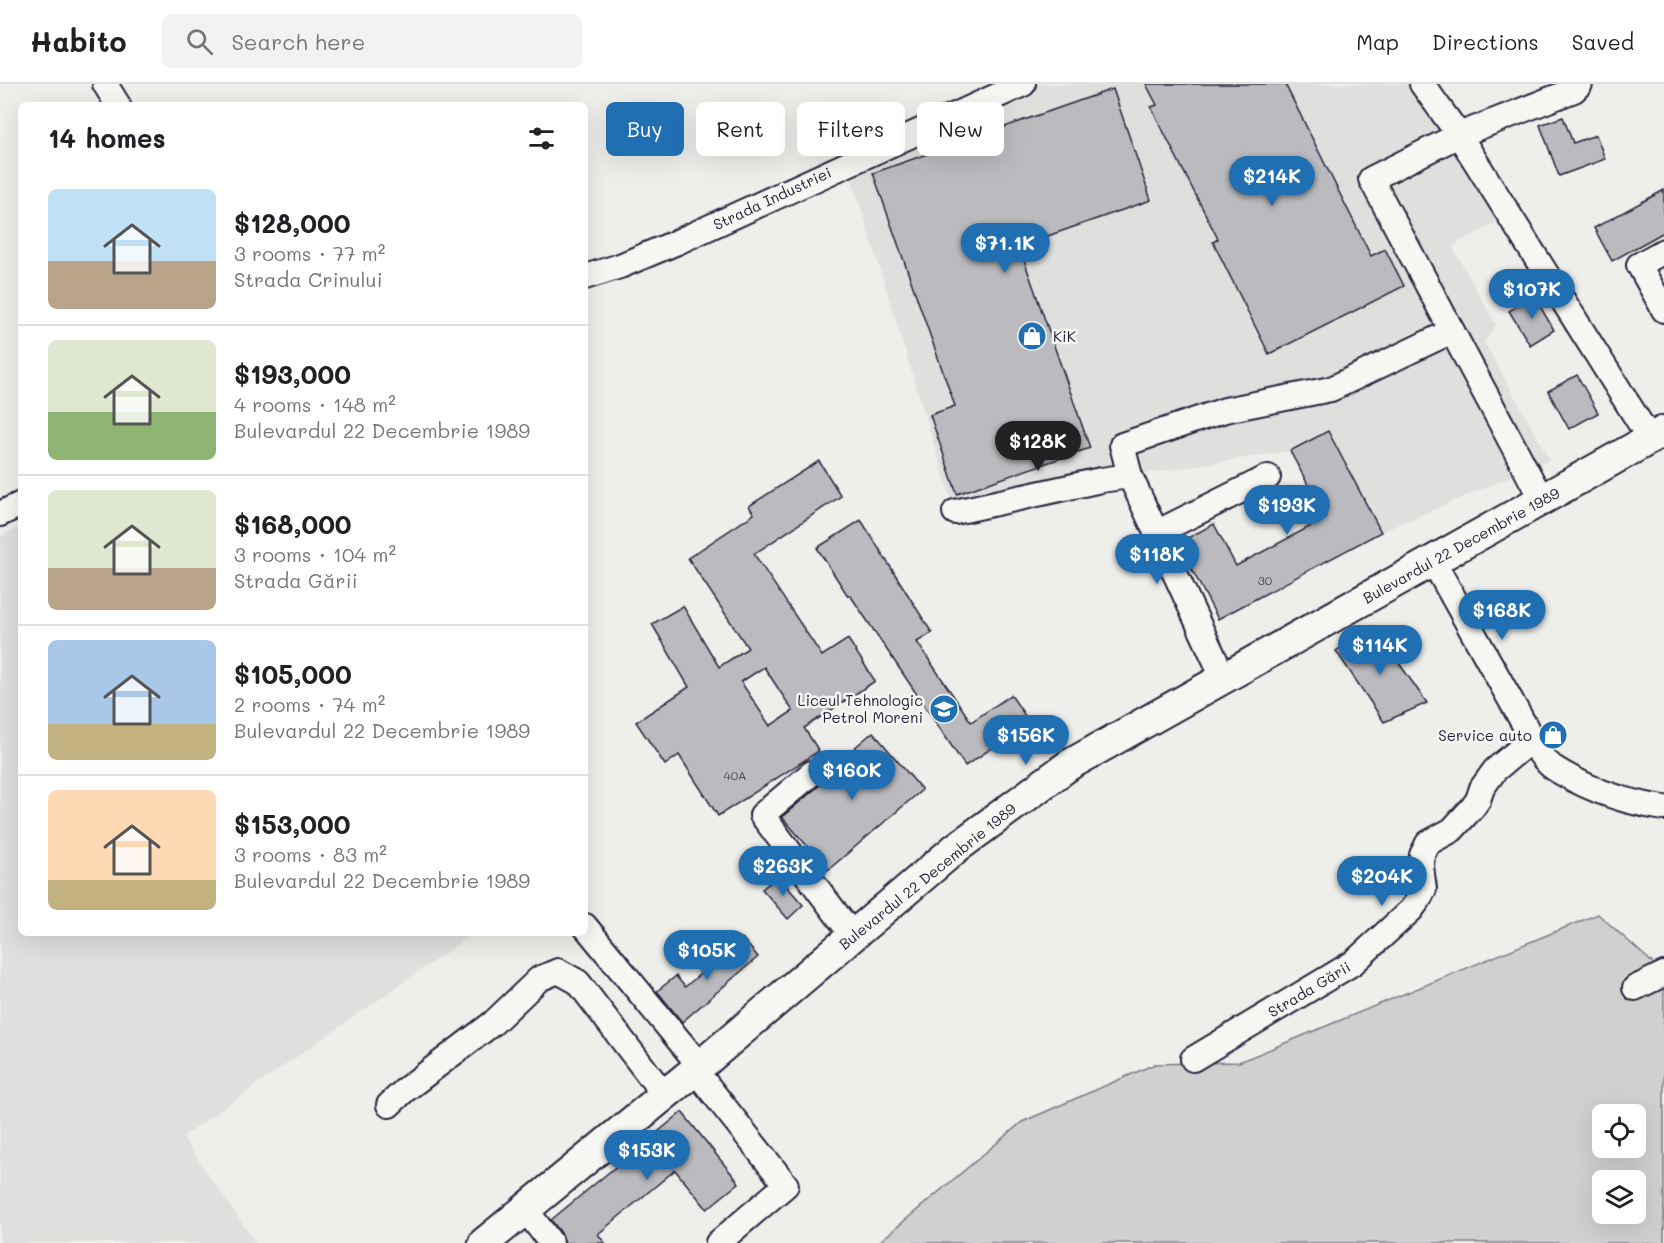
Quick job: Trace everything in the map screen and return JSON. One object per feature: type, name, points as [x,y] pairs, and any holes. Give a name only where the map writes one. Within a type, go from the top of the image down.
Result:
[{"type":"main road","name":"Bulevardul 22 Decembrie 1989","points":[[484,1243],[665,1096],[956,848],[1069,765],[1657,435]]},
{"type":"street","points":[[105,84],[116,102]]},
{"type":"street","name":"Strada Industriei","points":[[588,276],[620,266],[675,243],[1023,84]]},
{"type":"street","points":[[1422,84],[1459,135],[1657,435]]},
{"type":"street","points":[[1542,500],[1371,179],[1459,135],[1574,90],[1580,84]]},
{"type":"street","points":[[1664,251],[1640,265],[1664,310]]},
{"type":"street","points":[[1223,677],[1130,476],[1122,445],[1225,410],[1331,388],[1452,331]]},
{"type":"street","points":[[955,512],[1101,480],[1130,476]]},
{"type":"street","points":[[1156,533],[1268,477]]},
{"type":"street","points":[[0,514],[18,505]]},
{"type":"street","points":[[1433,561],[1526,726],[1531,740],[1548,764],[1578,782],[1620,798],[1647,806],[1664,808]]},
{"type":"street","name":"Strada Gării","points":[[1193,1059],[1353,963],[1411,910],[1424,889],[1422,855],[1428,843],[1452,830],[1473,807],[1482,788],[1496,770],[1531,740]]},
{"type":"street","points":[[812,773],[762,815],[853,936]]},
{"type":"street","points":[[588,930],[698,1068],[786,1185],[718,1243]]},
{"type":"street","points":[[389,1105],[405,1090],[493,1023],[539,979],[558,971],[578,982],[665,1096]]},
{"type":"street","points":[[1635,988],[1664,974]]},
{"type":"street","points":[[526,1210],[551,1243]]},
{"type":"shaded area","points":[[1024,84],[1422,84],[1509,216],[1452,246],[1496,325],[1484,342],[1550,460],[1381,532],[1327,431],[1290,451],[1130,476],[955,512],[847,163],[863,156],[905,156],[905,137],[917,132],[917,156],[1004,156],[1004,102],[984,102]]},
{"type":"shaded area","points":[[18,528],[18,936],[470,936],[182,1137],[256,1243],[0,1243],[0,536]]},
{"type":"shaded area","points":[[1598,914],[1664,973],[1664,1243],[878,1243],[1022,1122],[1155,1064],[1239,1062]]},
{"type":"building","points":[[1146,84],[1285,84],[1371,256],[1385,249],[1404,286],[1269,354],[1213,242],[1218,239],[1151,107],[1157,105]]},
{"type":"building","points":[[1113,89],[1151,200],[1019,246],[1090,448],[957,494],[930,415],[955,406],[873,173],[922,156],[1004,156],[1004,127]]},
{"type":"building","points":[[1563,117],[1573,143],[1596,135],[1605,159],[1559,176],[1540,125]]},
{"type":"building","points":[[1664,190],[1664,232],[1612,261],[1594,228]]},
{"type":"building","points":[[1534,296],[1554,330],[1530,345],[1509,311]]},
{"type":"building","points":[[1577,375],[1598,413],[1569,429],[1548,391]]},
{"type":"building","points":[[1328,431],[1381,532],[1218,619],[1178,543],[1214,524],[1236,566],[1326,518],[1290,451]]},
{"type":"building","points":[[819,461],[841,496],[754,554],[822,656],[848,639],[875,681],[804,728],[819,751],[718,816],[679,755],[665,765],[636,722],[689,687],[652,624],[683,606],[719,667],[748,648],[688,558],[754,514],[749,506]],"holes":[[[764,667],[793,711],[770,726],[741,682]]]},
{"type":"building","points":[[861,520],[932,633],[917,642],[971,722],[1011,695],[1030,723],[965,766],[817,548]]},
{"type":"building","points":[[1373,626],[1427,703],[1384,722],[1336,651]]},
{"type":"building","points":[[873,732],[922,790],[828,870],[782,817],[821,784],[826,772]]},
{"type":"building","points":[[778,876],[803,905],[788,919],[762,889]]},
{"type":"building","points":[[742,938],[758,957],[682,1022],[657,991],[676,976],[685,987]]},
{"type":"building","points":[[682,1112],[739,1183],[707,1209],[675,1170],[598,1234],[605,1243],[565,1243],[562,1234],[551,1220]]},
{"type":"place","name":"KiK","points":[[1032,336]]},
{"type":"place","name":"Liceul Tehnologic Petrol Moreni","points":[[944,709]]},
{"type":"place","name":"Service auto","points":[[1553,735]]}]
